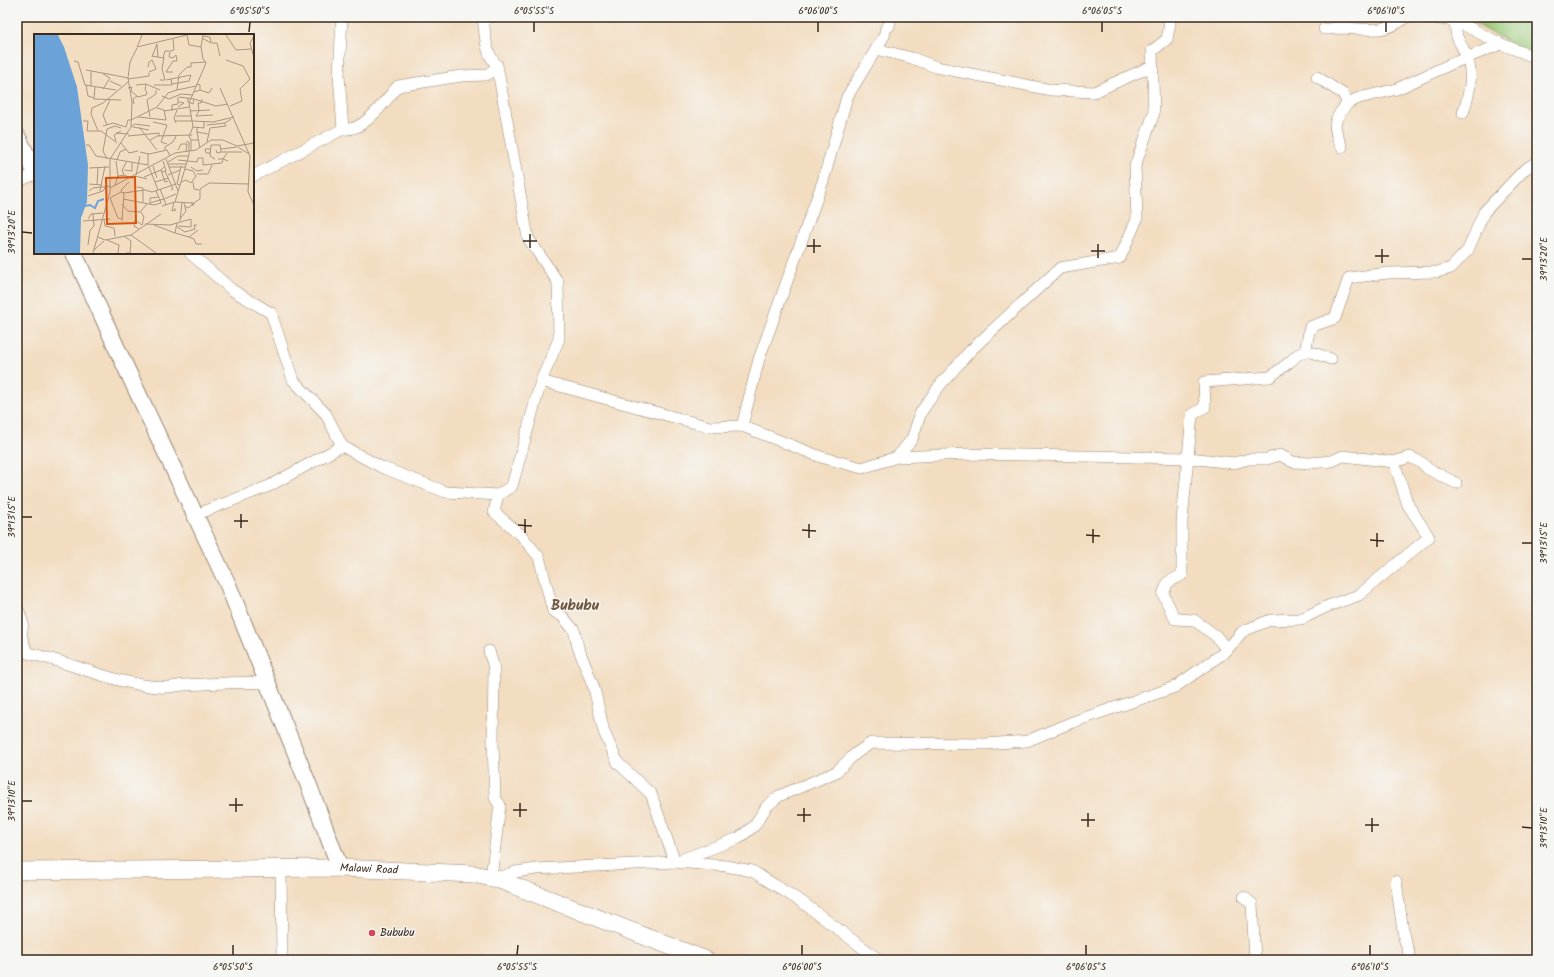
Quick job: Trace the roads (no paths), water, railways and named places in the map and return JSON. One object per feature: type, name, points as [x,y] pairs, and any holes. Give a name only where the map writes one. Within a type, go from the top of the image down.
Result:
[{"type":"main road","name":"Malawi Road","points":[[17,871],[340,868],[473,874],[494,878],[706,960]]},
{"type":"street","points":[[342,17],[340,75],[344,129]]},
{"type":"street","points":[[191,254],[232,290],[271,313],[293,380],[326,414],[342,446],[381,468],[446,492],[498,495],[512,486],[541,381],[559,339],[558,282],[528,238],[497,65],[492,60],[486,41],[483,17]]},
{"type":"street","points":[[742,426],[759,359],[823,181],[847,97],[884,36],[886,28],[889,26],[891,17]]},
{"type":"street","points":[[896,457],[912,439],[921,412],[940,386],[971,350],[1060,268],[1120,258],[1137,219],[1135,166],[1154,113],[1152,51],[1167,39],[1170,23],[1167,17]]},
{"type":"street","points":[[1324,30],[1343,28],[1373,31],[1399,23],[1406,17]]},
{"type":"street","points":[[1423,17],[1457,19],[1501,44],[1537,58]]},
{"type":"street","points":[[1457,19],[1456,37],[1467,57],[1470,73],[1470,92],[1463,113]]},
{"type":"street","points":[[1342,147],[1334,127],[1334,121],[1348,103],[1359,98],[1397,89],[1415,79],[1501,44]]},
{"type":"street","points":[[876,49],[912,58],[936,67],[1051,90],[1094,92],[1152,66]]},
{"type":"street","points":[[254,175],[344,129],[350,130],[362,123],[386,102],[398,86],[461,76],[486,75],[497,68]]},
{"type":"street","points":[[1317,77],[1343,94],[1348,103]]},
{"type":"street","points":[[17,136],[34,169]]},
{"type":"street","points":[[1305,352],[1310,327],[1335,318],[1349,278],[1388,273],[1437,272],[1451,268],[1468,250],[1484,212],[1525,169],[1537,162]]},
{"type":"street","points":[[17,182],[34,174]]},
{"type":"street","points":[[74,254],[228,585],[266,683],[309,786],[340,868]]},
{"type":"street","points":[[1228,650],[1216,636],[1194,620],[1175,619],[1163,594],[1168,582],[1182,575],[1182,521],[1192,415],[1205,407],[1204,382],[1270,377],[1298,355],[1305,352],[1312,352],[1331,359]]},
{"type":"street","points":[[541,381],[710,427],[742,426],[821,457],[862,468],[896,457],[967,454],[1189,458],[1234,463],[1249,459],[1267,459],[1280,455],[1293,462],[1310,463],[1332,461],[1343,456],[1394,462],[1410,456],[1422,463],[1428,469],[1456,483]]},
{"type":"street","points":[[195,515],[269,486],[342,446]]},
{"type":"street","points":[[675,862],[739,838],[754,826],[767,806],[780,796],[836,772],[855,754],[871,743],[985,744],[1027,741],[1070,723],[1175,687],[1228,650],[1242,632],[1259,624],[1270,620],[1301,619],[1359,595],[1429,537],[1408,505],[1394,462]]},
{"type":"street","points":[[498,495],[494,512],[521,535],[539,557],[553,611],[562,616],[574,630],[578,647],[594,688],[604,732],[618,764],[651,794],[675,862]]},
{"type":"street","points":[[17,611],[19,612],[23,624],[21,635],[27,653],[46,657],[102,676],[127,683],[160,687],[244,681],[266,683]]},
{"type":"street","points":[[489,651],[494,668],[493,743],[495,798],[500,805],[494,878],[537,868],[675,862],[726,866],[752,871],[802,902],[879,960]]},
{"type":"street","points":[[281,869],[282,960]]},
{"type":"street","points":[[1396,882],[1404,938],[1409,953],[1408,960]]},
{"type":"street","points":[[1244,897],[1252,904],[1255,960]]},
{"type":"place","name":"Bububu","points":[[372,933]]},
{"type":"district","name":"Bububu","points":[[575,606]]}]
